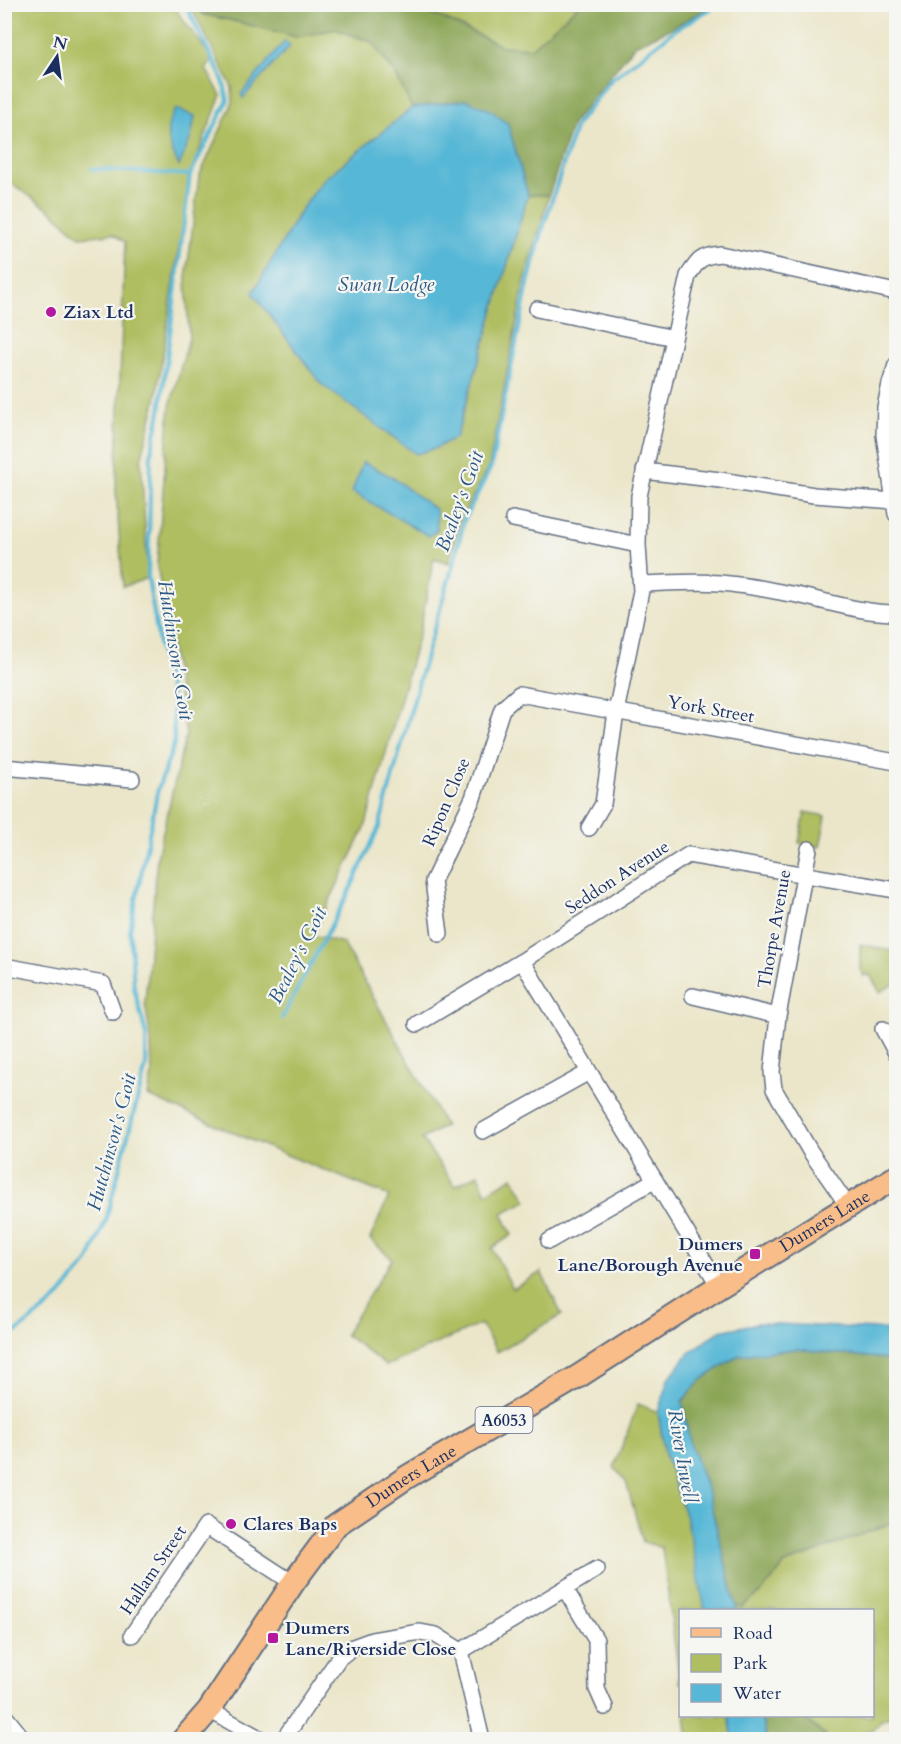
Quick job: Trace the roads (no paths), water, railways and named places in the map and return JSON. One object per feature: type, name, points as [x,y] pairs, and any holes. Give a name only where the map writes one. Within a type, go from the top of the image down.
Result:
[{"type":"main road","name":"Dumers Lane","points":[[183,1740],[209,1710],[292,1583],[336,1525],[407,1478],[579,1376],[719,1286],[897,1177]]},
{"type":"street","points":[[589,828],[603,804],[616,712],[641,591],[638,545],[639,496],[688,276],[706,255],[720,254],[897,292]]},
{"type":"street","points":[[537,309],[674,338]]},
{"type":"street","points":[[644,471],[720,480],[896,508],[884,435],[885,407],[897,365]]},
{"type":"street","points":[[513,519],[638,545]]},
{"type":"street","points":[[641,584],[685,582],[736,584],[793,594],[857,610],[897,613]]},
{"type":"street","name":"York Street","points":[[519,694],[896,758]]},
{"type":"street","name":"Ripon Close","points":[[440,934],[433,881],[472,798],[501,708],[519,694]]},
{"type":"street","points":[[4,767],[132,779]]},
{"type":"street","name":"Thorpe Avenue","points":[[808,849],[778,1016],[772,1072],[774,1089],[810,1151],[848,1206]]},
{"type":"street","name":"Seddon Avenue","points":[[417,1024],[522,961],[688,855],[897,890]]},
{"type":"street","points":[[522,961],[719,1286]]},
{"type":"street","points":[[4,966],[103,984],[113,1012]]},
{"type":"street","name":"Thorpe Avenue","points":[[693,996],[778,1016]]},
{"type":"street","points":[[883,1029],[897,1053]]},
{"type":"street","points":[[483,1131],[589,1072]]},
{"type":"street","points":[[549,1240],[655,1180]]},
{"type":"street","name":"Hallam Street","points":[[132,1635],[206,1526],[292,1583]]},
{"type":"street","points":[[461,1651],[597,1569]]},
{"type":"street","points":[[565,1588],[596,1640],[597,1689],[605,1707]]},
{"type":"street","points":[[283,1740],[339,1658],[353,1647],[372,1640],[420,1632],[436,1635],[461,1651],[482,1740]]},
{"type":"street","points":[[209,1710],[263,1740]]},
{"type":"street","points":[[4,1715],[24,1740]]},
{"type":"water","points":[[285,41],[290,46],[243,98],[241,94]]},
{"type":"water","name":"Swan Lodge","points":[[466,100],[490,110],[508,124],[528,195],[456,437],[436,448],[416,454],[321,384],[253,293],[301,210],[324,179],[412,108]]},
{"type":"water","points":[[176,109],[195,116],[191,137],[179,166],[168,138],[169,124]]},
{"type":"water","points":[[363,462],[392,477],[436,510],[437,530],[429,536],[352,492]]},
{"type":"water","name":"River Irwell","points":[[759,1323],[896,1330],[896,1360],[796,1349],[739,1355],[701,1380],[682,1401],[690,1443],[708,1493],[737,1609],[705,1609],[688,1524],[665,1454],[658,1412],[668,1379],[689,1353],[720,1331]]},
{"type":"water","points":[[729,1717],[761,1717],[766,1739],[733,1739]]},
{"type":"waterway","name":"Hutchinson's Goit","points":[[4,1342],[56,1300],[88,1262],[106,1220],[146,1066],[146,1034],[134,988],[130,930],[158,789],[174,744],[173,703],[160,650],[148,578],[151,453],[160,412],[190,175],[228,100],[223,80],[185,4]]},
{"type":"waterway","name":"Bealey's Goit","points":[[282,1018],[348,894],[379,827],[464,520],[491,467],[528,283],[576,125],[611,80],[675,30],[719,4]]},
{"type":"waterway","points":[[92,169],[190,175]]},
{"type":"place","name":"Ziax Ltd","points":[[51,312]]},
{"type":"place","name":"Dumers Lane/Borough Avenue","points":[[755,1254]]},
{"type":"place","name":"Clares Baps","points":[[231,1524]]},
{"type":"place","name":"Dumers Lane/Riverside Close","points":[[273,1638]]}]
